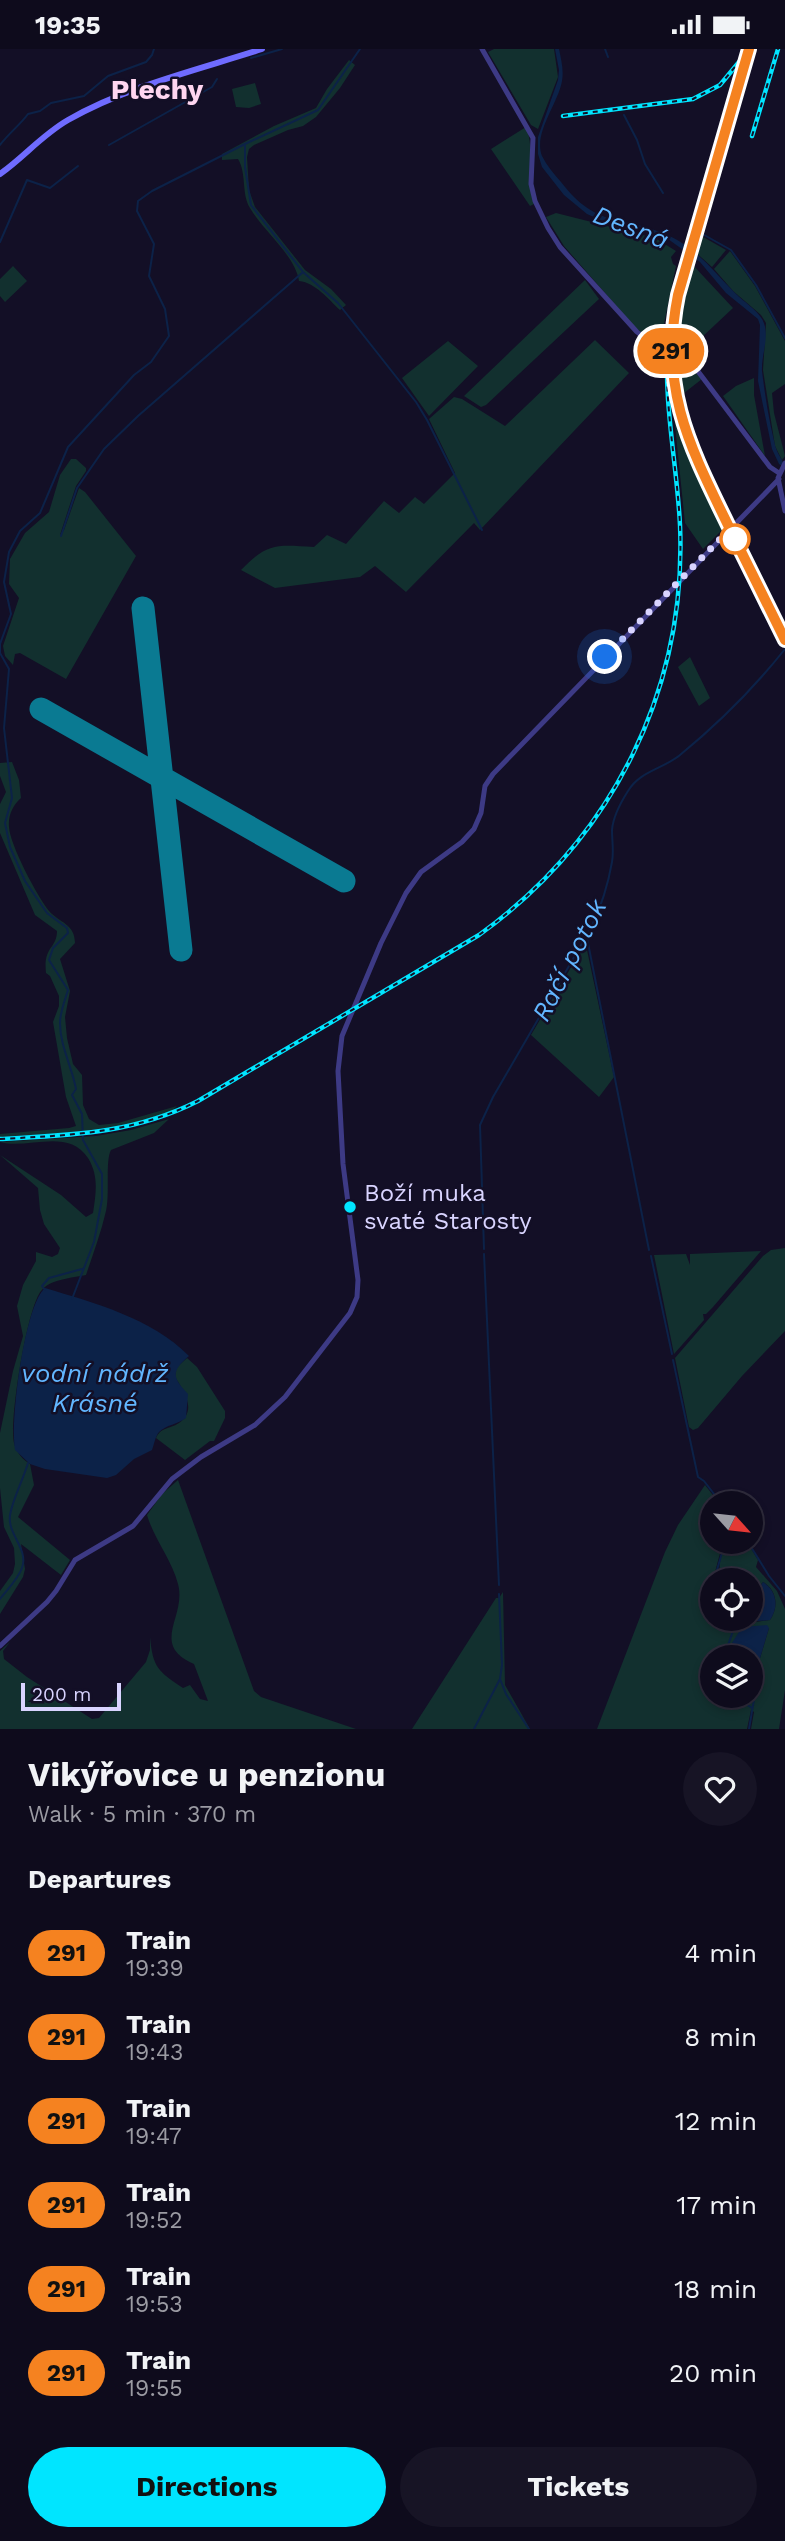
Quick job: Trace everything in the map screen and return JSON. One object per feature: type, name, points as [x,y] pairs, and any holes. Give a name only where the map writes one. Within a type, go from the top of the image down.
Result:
[{"type":"main road","points":[[0,174],[47,133],[69,119],[162,81],[262,49]]},
{"type":"street","points":[[482,49],[532,134],[531,184],[554,239],[636,333],[691,363],[770,467],[781,471]]},
{"type":"street","points":[[781,471],[785,511]]},
{"type":"street","points":[[1,1643],[47,1602],[75,1560],[133,1526],[172,1479],[201,1457],[255,1425],[276,1406],[295,1386],[351,1313],[357,1297],[358,1280],[343,1164],[338,1071],[342,1035],[385,934],[406,893],[421,872],[468,836],[481,813],[485,786],[492,774],[781,471]]},
{"type":"green space","points":[[494,49],[554,49],[558,77],[538,129],[531,125],[488,52]]},
{"type":"green space","points":[[349,60],[355,65],[316,117],[303,126],[254,145],[249,149],[247,157],[249,190],[255,207],[305,270],[331,289],[346,305],[340,310],[316,288],[299,281],[291,262],[247,202],[238,159],[222,160],[222,154],[274,126],[316,108]]},
{"type":"green space","points":[[255,83],[261,104],[249,108],[236,107],[232,89]]},
{"type":"green space","points":[[526,127],[530,145],[530,184],[534,204],[530,206],[491,149]]},
{"type":"green space","points":[[556,213],[655,238],[676,251],[671,257],[676,266],[660,343],[644,335],[632,324],[564,246],[546,217]]},
{"type":"green space","points":[[698,234],[726,250],[712,267],[693,250]]},
{"type":"green space","points":[[730,251],[755,286],[785,341],[785,384],[772,393],[785,456],[782,460],[775,446],[763,370],[766,323],[714,269]]},
{"type":"green space","points":[[691,263],[733,308],[684,354],[674,348],[677,311]]},
{"type":"green space","points":[[13,266],[27,281],[5,302],[0,296],[0,279]]},
{"type":"green space","points":[[585,280],[599,299],[486,405],[481,407],[464,396]]},
{"type":"green space","points":[[595,340],[629,373],[480,530],[474,523],[406,592],[375,566],[360,577],[275,588],[241,570],[259,554],[274,547],[314,547],[327,535],[346,544],[384,501],[399,513],[415,497],[424,504],[455,473],[429,419],[454,397],[462,399],[505,426]]},
{"type":"green space","points":[[448,341],[478,366],[429,416],[402,378]]},
{"type":"green space","points":[[675,358],[689,364],[702,379],[679,397]]},
{"type":"green space","points":[[754,378],[754,395],[765,456],[723,396],[736,386]]},
{"type":"green space","points":[[672,396],[686,447],[724,528],[703,549],[685,523]]},
{"type":"green space","points":[[71,459],[76,459],[86,471],[76,486],[60,535],[79,488],[136,556],[66,679],[20,653],[15,654],[13,665],[5,656],[3,646],[19,598],[9,584],[10,559],[25,533],[49,512],[60,475]]},
{"type":"green space","points":[[690,657],[710,698],[699,706],[678,667]]},
{"type":"green space","points":[[12,762],[19,780],[21,798],[13,807],[9,818],[14,846],[44,904],[70,928],[74,937],[75,943],[60,959],[70,991],[65,1017],[67,1038],[73,1064],[82,1075],[83,1105],[89,1119],[99,1125],[118,1123],[177,1106],[172,1111],[109,1127],[0,1137],[0,1134],[76,1126],[66,1097],[53,1022],[59,1006],[59,996],[46,973],[46,958],[57,931],[35,915],[0,833],[0,804],[6,792],[0,776],[0,763]]},
{"type":"green space","points":[[583,947],[587,950],[614,1077],[599,1097],[531,1035]]},
{"type":"green space","points":[[169,1119],[154,1133],[111,1150],[106,1211],[86,1275],[45,1287],[30,1319],[20,1365],[13,1431],[15,1446],[30,1464],[34,1485],[18,1517],[70,1560],[61,1575],[21,1544],[25,1569],[23,1577],[0,1614],[0,1591],[13,1573],[15,1564],[14,1548],[4,1527],[0,1488],[0,1433],[23,1336],[17,1306],[23,1285],[36,1261],[36,1252],[52,1257],[58,1254],[60,1248],[44,1224],[38,1188],[0,1155],[61,1195],[86,1217],[93,1213],[96,1185],[88,1158],[80,1149],[70,1144],[58,1141],[22,1144],[0,1142],[96,1136]]},
{"type":"green space","points":[[785,1248],[785,1331],[698,1428],[693,1430],[689,1427],[675,1358],[763,1256],[771,1250]]},
{"type":"green space","points":[[761,1251],[713,1307],[703,1314],[704,1320],[674,1354],[654,1255],[686,1254],[690,1265],[690,1254]]},
{"type":"green space","points":[[187,1358],[197,1367],[225,1411],[225,1418],[214,1441],[210,1441],[185,1460],[156,1438],[163,1430],[179,1423],[188,1412],[187,1400],[175,1377],[176,1368]]},
{"type":"green space","points":[[178,1480],[254,1691],[261,1697],[356,1729],[0,1729],[0,1651],[10,1642],[3,1651],[4,1659],[92,1719],[99,1718],[146,1662],[150,1637],[155,1662],[162,1673],[183,1688],[190,1685],[200,1699],[208,1701],[194,1664],[174,1648],[172,1629],[178,1608],[178,1584],[147,1515],[162,1494]]},
{"type":"green space","points":[[700,1492],[700,1554],[720,1554],[716,1568],[700,1568],[700,1631],[762,1631],[731,1645],[700,1645],[700,1708],[763,1708],[763,1648],[769,1628],[763,1630],[763,1621],[770,1620],[775,1610],[775,1599],[771,1589],[763,1582],[763,1575],[777,1591],[785,1609],[785,1690],[779,1729],[751,1729],[754,1712],[751,1710],[747,1729],[597,1729],[665,1552],[678,1525]]},
{"type":"green space","points":[[754,1554],[758,1560],[756,1567],[720,1568],[721,1556]]},
{"type":"green space","points":[[503,1592],[505,1685],[530,1729],[412,1729],[496,1598]]},
{"type":"water","name":"Desná","points":[[555,49],[559,49],[563,77],[543,128],[540,147],[544,160],[574,197],[587,208],[611,219],[667,235],[687,246],[759,315],[766,331],[762,371],[767,408],[776,448],[785,468],[779,464],[772,449],[758,381],[758,319],[726,293],[700,262],[668,239],[612,225],[587,214],[564,195],[542,167],[538,154],[538,137],[558,80]]},
{"type":"water","name":"vodní nádrž Krásné","points":[[45,1288],[122,1313],[158,1331],[189,1356],[176,1371],[179,1384],[188,1394],[186,1418],[159,1432],[152,1450],[134,1459],[116,1475],[107,1478],[45,1469],[30,1464],[15,1450],[20,1366],[31,1317],[37,1299]]},
{"type":"water","points":[[763,1582],[775,1599],[770,1620],[763,1621]]},
{"type":"water","points":[[763,1625],[769,1628],[763,1648],[763,1645],[731,1645],[740,1631],[763,1631]]},
{"type":"waterway","points":[[0,145],[28,114],[40,111],[51,103],[84,96],[108,76],[146,62],[154,49]]},
{"type":"waterway","points":[[251,58],[282,49]]},
{"type":"waterway","points":[[72,1299],[94,1242],[102,1199],[102,1174],[83,1140],[82,1114],[72,1095],[76,1089],[60,1023],[68,990],[49,960],[53,948],[68,933],[67,928],[47,913],[25,881],[10,847],[5,823],[12,798],[4,728],[9,669],[0,653],[0,644],[11,614],[4,582],[9,552],[20,531],[40,513],[68,447],[134,375],[151,362],[169,336],[165,309],[149,276],[154,244],[137,211],[138,201],[152,191],[318,110],[360,49]]},
{"type":"waterway","points":[[605,49],[608,57]]},
{"type":"waterway","points":[[109,145],[212,87],[217,79]]},
{"type":"waterway","points":[[624,115],[637,140],[645,164],[663,193]]},
{"type":"waterway","points":[[245,146],[245,167],[251,205],[303,272],[338,303],[416,402],[482,530]]},
{"type":"waterway","points":[[0,242],[27,180],[50,188],[78,166]]},
{"type":"waterway","points":[[697,231],[731,250],[756,285],[785,338]]},
{"type":"waterway","points":[[61,536],[77,488],[104,449],[302,273]]},
{"type":"waterway","name":"Račí potok","points":[[484,1249],[480,1125],[493,1097],[595,920],[610,871],[613,854],[612,830],[620,805],[633,784],[680,755],[722,718],[785,649]]},
{"type":"waterway","points":[[587,938],[649,1250]]},
{"type":"waterway","name":"Račí potok","points":[[484,1254],[499,1585]]},
{"type":"waterway","points":[[651,1256],[672,1354]]},
{"type":"waterway","points":[[45,1290],[42,1286],[49,1278],[82,1269]]},
{"type":"waterway","points":[[673,1360],[698,1477],[712,1491]]},
{"type":"waterway","points":[[0,1599],[22,1568],[23,1554],[12,1529],[10,1515],[28,1463]]},
{"type":"waterway","points":[[718,1568],[722,1554]]},
{"type":"waterway","points":[[755,1554],[785,1596]]},
{"type":"waterway","name":"Račí potok","points":[[474,1729],[500,1679],[502,1665],[499,1594]]},
{"type":"waterway","points":[[728,1645],[733,1631]]},
{"type":"waterway","points":[[500,1679],[506,1694],[529,1729]]},
{"type":"waterway","points":[[749,1729],[753,1708]]},
{"type":"runway","points":[[143,608],[181,950]]},
{"type":"runway","points":[[41,709],[344,881]]},
{"type":"railway","points":[[0,1139],[101,1131],[150,1120],[198,1101],[479,935],[526,897],[567,854],[603,807],[632,756],[655,702],[670,645],[679,586],[680,525],[667,386],[670,324],[684,262],[747,49]]},
{"type":"railway","points":[[752,136],[778,49]]},
{"type":"railway","points":[[563,116],[693,99],[720,85],[739,62]]},
{"type":"railway","points":[[676,398],[697,464],[785,640]]},
{"type":"train","name":"291","points":[[749,49],[678,295],[671,352],[677,403],[691,450],[785,640]]},
{"type":"place","name":"Boží muka svaté Starosty","points":[[350,1207]]},
{"type":"district","name":"Plechy","points":[[157,89]]},
{"type":"route","points":[[605,657],[726,533],[735,539]]}]
